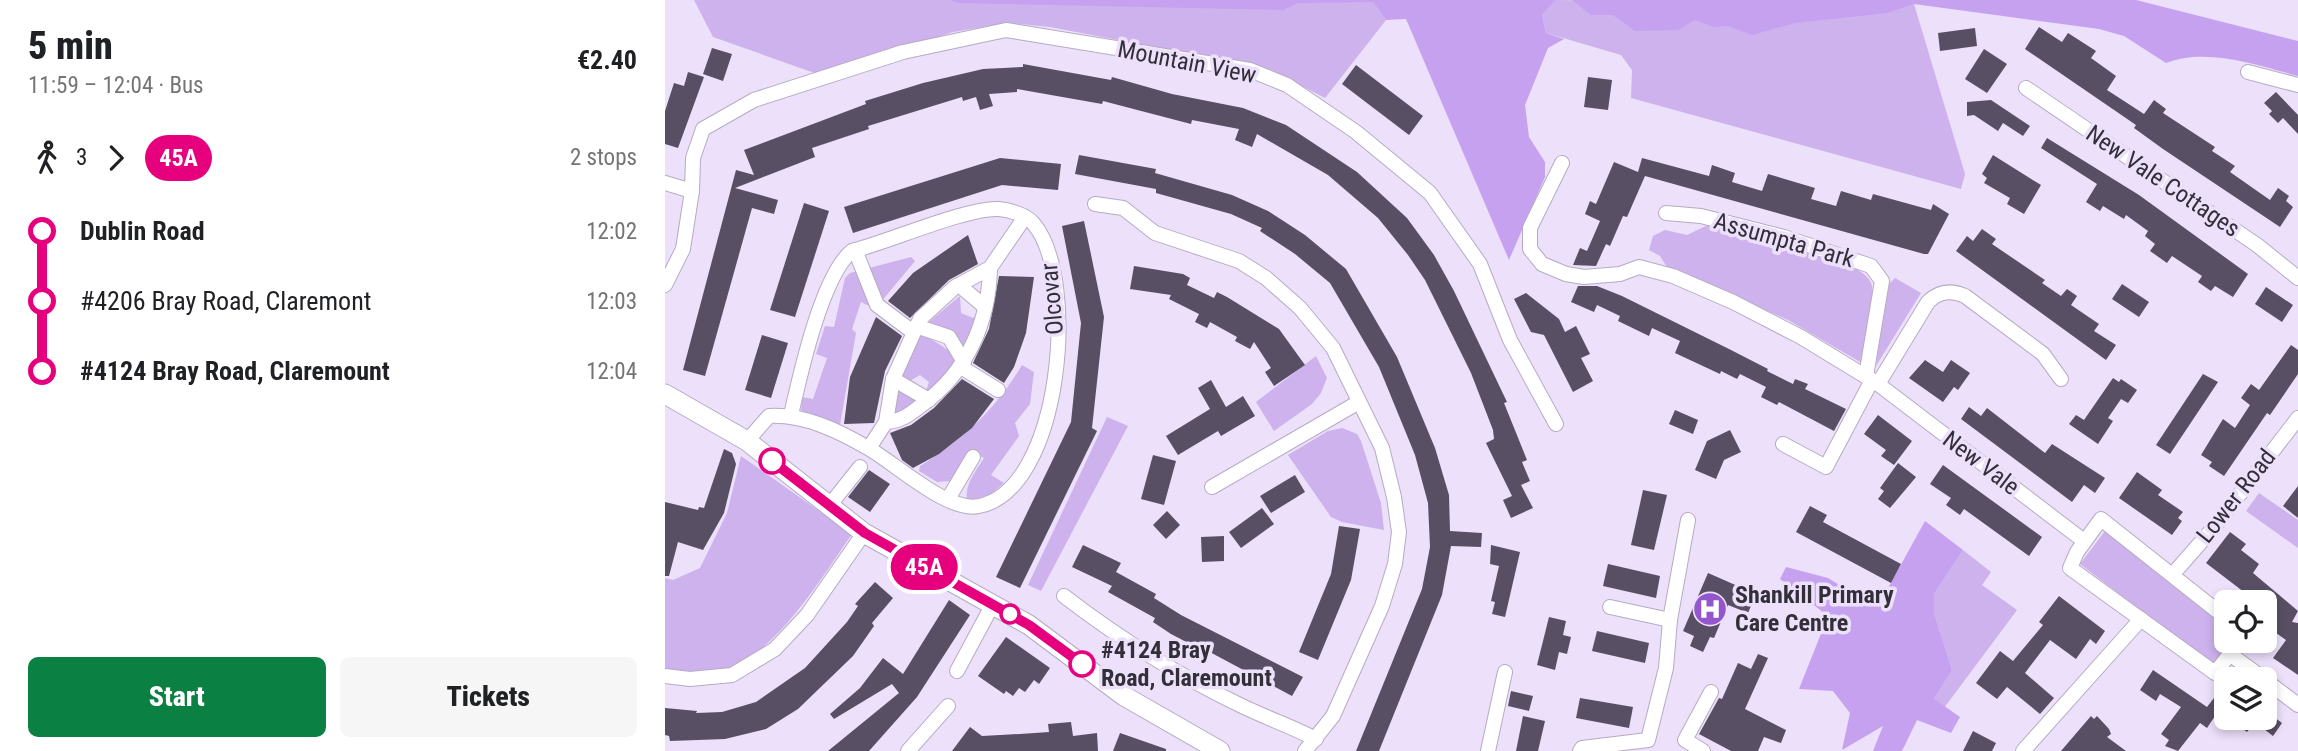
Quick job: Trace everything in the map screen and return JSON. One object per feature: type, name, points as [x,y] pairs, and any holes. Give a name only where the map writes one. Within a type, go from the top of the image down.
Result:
[{"type":"main road","points":[[665,394],[747,441],[865,533],[993,604],[1052,641],[1124,696],[1220,751]]},
{"type":"street","name":"Mountain View","points":[[692,191],[693,158],[703,129],[754,100],[903,52],[1006,30],[1250,70],[1287,85],[1356,132],[1430,193],[1480,264],[1510,340],[1556,424]]},
{"type":"street","points":[[2248,72],[2298,85]]},
{"type":"street","name":"New Vale Cottages","points":[[2026,88],[2257,245],[2298,278]]},
{"type":"street","points":[[1562,163],[1530,228],[1528,240],[1535,258],[1553,270],[1584,276],[1619,274],[1639,267],[1673,276],[1733,302],[1801,337],[1872,380]]},
{"type":"street","points":[[665,183],[692,191],[683,249],[665,285]]},
{"type":"street","points":[[1095,204],[1123,208],[1155,233],[1239,261],[1266,278],[1300,309],[1333,348],[1382,448],[1399,532],[1395,564],[1382,606],[1333,716],[1305,751]]},
{"type":"street","points":[[747,441],[769,416],[791,415],[811,339],[841,260],[855,250],[988,210],[1000,209],[1025,216],[990,268],[979,331],[962,364],[929,400],[900,421],[885,422]]},
{"type":"street","name":"Assumpta Park","points":[[1666,213],[1701,216],[1777,235],[1871,266],[1882,281],[1872,380]]},
{"type":"street","name":"Olcovar","points":[[791,415],[869,448],[910,477],[948,499],[970,507],[998,498],[1013,486],[1031,461],[1045,428],[1057,349],[1058,309],[1045,242],[1032,221],[1025,216]]},
{"type":"street","points":[[855,250],[877,305],[915,329],[949,337],[962,364],[998,390]]},
{"type":"street","points":[[869,448],[885,422],[893,379],[915,329],[959,285],[990,268]]},
{"type":"street","points":[[959,285],[985,307]]},
{"type":"street","points":[[1783,444],[1826,467],[1872,380],[1928,302],[1938,294],[1951,292],[1965,296],[2043,355],[2061,379]]},
{"type":"street","points":[[893,379],[929,400]]},
{"type":"street","name":"New Vale","points":[[1872,380],[2084,541]]},
{"type":"street","points":[[1212,487],[1359,402]]},
{"type":"street","name":"Lower Road","points":[[2173,574],[2216,525],[2298,418]]},
{"type":"street","points":[[948,499],[974,457]]},
{"type":"street","points":[[829,506],[860,467]]},
{"type":"street","points":[[2214,608],[2101,519],[2084,541],[2070,568],[2215,673],[2231,655],[2248,667]]},
{"type":"street","points":[[1580,751],[1582,748],[1649,740],[1666,667],[1670,620],[1689,520]]},
{"type":"street","points":[[665,676],[690,680],[732,676],[775,649],[807,615],[865,533]]},
{"type":"street","points":[[1064,596],[1114,634],[1157,660],[1243,706],[1316,739]]},
{"type":"street","points":[[957,671],[993,604]]},
{"type":"street","points":[[1610,607],[1670,620]]},
{"type":"street","points":[[2023,751],[2141,619]]},
{"type":"street","points":[[1488,751],[1505,672]]},
{"type":"street","points":[[2277,689],[2298,705]]},
{"type":"street","points":[[1703,751],[1685,740],[1711,692]]},
{"type":"street","points":[[908,751],[948,706]]},
{"type":"shaded area","points":[[694,0],[1372,0],[1386,20],[1325,98],[1269,69],[1050,27],[1007,23],[953,32],[820,75],[713,37]]},
{"type":"shaded area","points":[[950,0],[1556,0],[1542,15],[1546,33],[1564,39],[1548,48],[1525,105],[1529,137],[1545,162],[1545,177],[1509,260],[1406,19],[1386,20],[1373,2],[1298,3],[1283,10],[958,3]]},
{"type":"shaded area","points":[[1556,0],[1914,4],[1965,174],[1961,189],[1631,98],[1632,70],[1621,55],[1546,33],[1542,15]]},
{"type":"shaded area","points":[[1572,0],[2136,0],[2298,41],[2298,76],[2215,57],[2166,63],[2124,36],[2099,29],[1914,4],[1887,13],[1795,23],[1752,35],[1728,26],[1714,27],[1695,20],[1678,30],[1635,31],[1613,15],[1591,15]]},
{"type":"shaded area","points":[[1708,225],[1823,254],[1862,273],[1871,283],[1873,300],[1862,363],[1788,320],[1667,267],[1660,256],[1649,250],[1653,236],[1665,230],[1687,235]]},
{"type":"shaded area","points":[[911,257],[915,261],[875,309],[861,302],[852,329],[856,333],[840,425],[801,412],[802,397],[813,399],[827,358],[816,354],[825,326],[834,327],[845,278],[850,273]]},
{"type":"shaded area","points":[[1895,278],[1921,293],[1876,366],[1887,286]]},
{"type":"shaded area","points":[[960,296],[961,313],[973,318],[983,309],[966,353],[924,326]]},
{"type":"shaded area","points":[[920,332],[959,357],[961,363],[925,394],[929,382],[920,375],[908,382],[900,377]]},
{"type":"shaded area","points":[[1316,356],[1327,378],[1321,393],[1312,404],[1274,431],[1256,402]]},
{"type":"shaded area","points":[[1022,365],[1034,372],[1030,404],[1015,423],[1019,436],[991,475],[1004,483],[990,495],[967,501],[969,484],[984,458],[970,450],[950,481],[937,482],[919,471],[920,466],[951,445],[989,410]]},
{"type":"shaded area","points":[[900,387],[921,401],[902,418],[893,411]]},
{"type":"shaded area","points":[[1107,417],[1128,426],[1041,591],[1028,585]]},
{"type":"shaded area","points":[[1342,428],[1357,434],[1361,441],[1381,503],[1384,530],[1342,522],[1331,517],[1288,455],[1328,431]]},
{"type":"shaded area","points":[[741,456],[852,534],[793,617],[755,654],[735,666],[714,672],[665,669],[665,578],[673,580],[700,568],[727,513]]},
{"type":"shaded area","points":[[2259,493],[2298,520],[2298,548],[2246,511]]},
{"type":"shaded area","points":[[1925,521],[1963,550],[1934,594],[1934,613],[1952,670],[1934,699],[1960,717],[1951,733],[1917,720],[1902,751],[1873,751],[1883,726],[1842,750],[1850,713],[1833,691],[1799,689],[1828,616],[1780,579],[1786,567],[1828,578],[1857,596],[1882,599]]},
{"type":"shaded area","points":[[2105,531],[2214,614],[2214,653],[2224,653],[2214,666],[2080,564]]},
{"type":"shaded area","points":[[1963,550],[1991,572],[1982,585],[2017,610],[1944,708],[1934,699],[1952,670],[1934,613],[1934,594]]},
{"type":"building","points":[[2039,27],[2062,42],[2068,33],[2096,51],[2091,58],[2116,76],[2107,90],[2144,114],[2154,100],[2166,109],[2163,113],[2215,147],[2212,151],[2235,166],[2230,172],[2270,200],[2278,188],[2289,196],[2286,201],[2293,207],[2280,227],[2163,149],[2134,128],[2136,125],[2025,49]]},
{"type":"building","points":[[1975,28],[1977,46],[1940,51],[1938,33]]},
{"type":"building","points":[[712,48],[732,54],[723,81],[703,74]]},
{"type":"building","points":[[1984,49],[2007,64],[1987,93],[1965,79]]},
{"type":"building","points":[[1023,64],[1111,80],[1112,77],[1172,94],[1243,108],[1286,125],[1357,172],[1407,218],[1434,255],[1454,291],[1507,402],[1504,403],[1527,460],[1522,462],[1530,481],[1521,485],[1533,508],[1511,518],[1503,500],[1512,496],[1486,443],[1494,439],[1493,430],[1471,373],[1425,280],[1378,218],[1328,175],[1257,134],[1252,147],[1235,140],[1239,129],[1192,120],[1191,124],[1103,101],[1102,104],[1017,89],[1017,92],[989,94],[993,106],[980,110],[976,97],[963,101],[962,97],[868,126],[869,129],[812,148],[815,157],[735,188],[778,200],[774,214],[752,208],[705,376],[683,370],[736,170],[754,175],[744,150],[866,104],[865,101],[923,83],[983,69],[1023,67]]},
{"type":"building","points":[[1356,65],[1423,116],[1409,135],[1342,84]]},
{"type":"building","points":[[688,72],[704,77],[678,148],[665,144],[665,111],[674,83],[684,86]]},
{"type":"building","points":[[1588,77],[1612,80],[1608,110],[1584,107]]},
{"type":"building","points":[[2276,92],[2298,115],[2298,134],[2283,118],[2278,123],[2269,114],[2272,111],[2264,103]]},
{"type":"building","points":[[1991,100],[2030,126],[2023,136],[2003,123],[1998,131],[1974,115],[1967,116],[1967,102]]},
{"type":"building","points":[[2047,138],[2139,195],[2248,274],[2233,297],[2215,286],[2211,291],[2198,282],[2202,276],[2172,256],[2167,263],[2150,251],[2155,244],[2145,236],[2148,231],[2126,215],[2124,219],[2103,206],[2100,211],[2086,202],[2097,184],[2041,148]]},
{"type":"building","points":[[1079,155],[1156,169],[1155,173],[1232,195],[1268,211],[1305,235],[1346,269],[1397,357],[1435,448],[1449,495],[1450,531],[1482,533],[1481,547],[1451,546],[1442,595],[1379,751],[1356,751],[1422,589],[1430,547],[1428,503],[1415,455],[1379,367],[1330,283],[1295,254],[1260,231],[1262,228],[1231,214],[1156,193],[1156,189],[1075,174]]},
{"type":"building","points":[[1993,155],[2041,185],[2024,214],[2007,204],[2010,198],[1984,183],[1987,178],[1982,174]]},
{"type":"building","points":[[1000,158],[1061,164],[1058,190],[1002,185],[853,233],[844,207]]},
{"type":"building","points":[[1642,158],[1709,176],[1712,165],[1735,173],[1732,182],[1762,191],[1768,174],[1815,188],[1811,199],[1836,206],[1841,191],[1871,200],[1873,194],[1931,210],[1933,204],[1949,214],[1928,254],[1924,254],[1645,176],[1627,217],[1623,216],[1610,246],[1606,244],[1596,266],[1573,265],[1580,248],[1587,251],[1600,221],[1585,214],[1590,201],[1596,204],[1614,162],[1638,172]]},
{"type":"building","points":[[804,203],[829,211],[795,317],[770,310]]},
{"type":"building","points":[[1084,221],[1104,317],[1092,428],[1097,431],[1020,588],[996,577],[1071,422],[1081,323],[1062,226]]},
{"type":"building","points":[[1982,229],[1996,239],[1992,244],[2045,280],[2042,283],[2061,296],[2067,289],[2077,296],[2071,305],[2099,324],[2094,331],[2116,345],[2106,360],[1956,251],[1967,236],[1973,241]]},
{"type":"building","points":[[968,235],[978,264],[949,280],[910,318],[888,301],[913,273]]},
{"type":"building","points":[[1134,266],[1183,274],[1190,278],[1187,285],[1214,298],[1217,292],[1227,297],[1279,329],[1305,365],[1274,386],[1265,372],[1271,368],[1254,342],[1250,349],[1235,341],[1237,337],[1210,322],[1207,328],[1195,322],[1199,314],[1169,299],[1171,295],[1130,289]]},
{"type":"building","points":[[999,276],[1034,277],[1026,333],[1014,367],[1004,383],[973,363],[989,329]]},
{"type":"building","points":[[2122,284],[2149,302],[2139,317],[2112,299]]},
{"type":"building","points":[[1578,286],[1597,286],[1622,296],[1793,384],[1795,379],[1808,384],[1805,389],[1846,409],[1834,431],[1779,402],[1777,405],[1761,397],[1766,387],[1740,374],[1737,379],[1721,371],[1720,374],[1675,353],[1680,341],[1652,328],[1649,336],[1618,321],[1620,316],[1597,305],[1594,312],[1571,302]]},
{"type":"building","points":[[2266,287],[2293,305],[2282,322],[2255,304]]},
{"type":"building","points":[[1526,293],[1559,319],[1565,332],[1576,326],[1590,354],[1581,358],[1593,381],[1573,392],[1544,335],[1531,332],[1514,299]]},
{"type":"building","points":[[876,317],[902,336],[885,371],[874,423],[844,424],[850,377]]},
{"type":"building","points":[[762,335],[788,343],[771,398],[745,390]]},
{"type":"building","points":[[2291,345],[2298,350],[2298,374],[2270,415],[2267,413],[2224,476],[2209,466],[2212,462],[2201,455],[2223,419],[2235,428],[2250,405],[2241,398],[2251,384],[2259,390]]},
{"type":"building","points":[[1925,360],[1943,372],[1951,360],[1970,373],[1958,390],[1954,387],[1943,402],[1909,378]]},
{"type":"building","points":[[2203,374],[2218,382],[2170,454],[2156,445]]},
{"type":"building","points":[[2113,378],[2119,382],[2121,379],[2137,390],[2128,403],[2121,399],[2108,418],[2113,421],[2098,444],[2069,424],[2076,415],[2084,420]]},
{"type":"building","points":[[962,379],[994,399],[972,428],[939,454],[913,468],[902,460],[890,433],[911,425],[934,408]]},
{"type":"building","points":[[1211,380],[1226,407],[1243,396],[1255,416],[1221,436],[1218,431],[1178,455],[1166,436],[1210,409],[1198,388]]},
{"type":"building","points":[[1969,407],[1981,416],[1987,408],[2045,453],[2052,444],[2105,478],[2095,493],[2084,485],[2072,502],[1961,419]]},
{"type":"building","points":[[1675,410],[1698,420],[1693,434],[1669,424]]},
{"type":"building","points":[[1878,415],[1912,441],[1894,465],[1881,456],[1886,450],[1864,434]]},
{"type":"building","points":[[1730,430],[1741,452],[1724,460],[1716,479],[1695,470],[1707,441]]},
{"type":"building","points":[[724,449],[732,453],[736,464],[724,513],[703,550],[678,542],[669,576],[665,576],[665,502],[698,510],[699,507],[704,508]]},
{"type":"building","points":[[1153,455],[1176,461],[1164,505],[1141,499]]},
{"type":"building","points":[[1898,463],[1916,477],[1890,508],[1878,499],[1884,491],[1880,488]]},
{"type":"building","points":[[1943,465],[2042,537],[2029,556],[1964,509],[1960,515],[1946,505],[1951,498],[1930,484]]},
{"type":"building","points":[[869,470],[890,484],[870,512],[848,497]]},
{"type":"building","points":[[2137,472],[2162,490],[2158,495],[2183,512],[2178,518],[2182,521],[2172,535],[2119,498]]},
{"type":"building","points":[[1295,475],[1305,492],[1271,513],[1260,496]]},
{"type":"building","points":[[2298,486],[2298,518],[2283,506]]},
{"type":"building","points":[[1643,490],[1667,495],[1654,550],[1631,545]]},
{"type":"building","points":[[1810,506],[1827,515],[1823,522],[1901,564],[1891,583],[1796,532]]},
{"type":"building","points":[[1262,508],[1274,524],[1241,548],[1229,532]]},
{"type":"building","points":[[1167,511],[1180,525],[1166,539],[1153,525]]},
{"type":"building","points":[[1339,526],[1360,529],[1351,580],[1318,660],[1299,652],[1331,574]]},
{"type":"building","points":[[2230,532],[2246,544],[2241,550],[2259,564],[2253,573],[2273,590],[2241,590],[2206,563]]},
{"type":"building","points":[[1224,536],[1224,561],[1202,562],[1201,537]]},
{"type":"building","points":[[1083,545],[1121,563],[1116,572],[1156,594],[1154,598],[1181,615],[1303,677],[1292,696],[1171,634],[1153,622],[1155,618],[1108,592],[1112,586],[1072,567]]},
{"type":"building","points":[[1491,545],[1520,552],[1505,617],[1492,614],[1495,602],[1491,601],[1499,566],[1490,564]]},
{"type":"building","points":[[1608,564],[1660,576],[1656,598],[1603,586]]},
{"type":"building","name":"Shankill Primary Care Centre","points":[[1708,573],[1756,594],[1748,613],[1728,605],[1714,638],[1710,637],[1703,652],[1690,646],[1694,636],[1683,631]]},
{"type":"building","points":[[875,582],[893,598],[872,623],[874,626],[853,656],[798,709],[766,729],[725,739],[670,741],[669,736],[665,735],[665,708],[697,711],[696,713],[722,712],[756,702],[805,668],[847,622],[858,606],[855,604]]},
{"type":"building","points":[[2277,593],[2298,611],[2292,622],[2298,623],[2298,675],[2273,658],[2286,640],[2277,634]]},
{"type":"building","points":[[2059,596],[2105,631],[2096,644],[2090,639],[2076,659],[2050,640],[2025,673],[2054,698],[2040,714],[2007,687],[1997,699],[1976,683],[2000,651],[2013,661],[2043,625],[2039,622]]},
{"type":"building","points":[[949,600],[970,615],[917,697],[869,751],[828,751],[899,693],[892,684],[834,719],[830,714],[860,688],[883,658],[903,674]]},
{"type":"building","points":[[1549,617],[1566,621],[1563,635],[1571,637],[1567,654],[1559,652],[1555,670],[1537,665]]},
{"type":"building","points":[[1597,631],[1649,643],[1645,663],[1592,651]]},
{"type":"building","points":[[1006,637],[1050,668],[1039,684],[1034,680],[1025,692],[1019,688],[1013,696],[1006,691],[1004,694],[978,676]]},
{"type":"building","points":[[1758,654],[1768,658],[1745,709],[1786,730],[1781,743],[1764,737],[1758,751],[1731,751],[1699,734],[1719,698],[1722,699],[1738,663],[1751,669]]},
{"type":"building","points":[[2153,670],[2207,707],[2214,698],[2214,718],[2207,728],[2200,723],[2178,751],[2165,746],[2169,740],[2161,734],[2181,707],[2160,694],[2156,701],[2140,690]]},
{"type":"building","points":[[1511,691],[1533,696],[1529,711],[1508,706]]},
{"type":"building","points":[[1580,698],[1633,707],[1629,728],[1576,718]]},
{"type":"building","points":[[1523,716],[1545,721],[1538,751],[1516,751]]},
{"type":"building","points":[[2091,716],[2094,719],[2097,716],[2109,729],[2111,734],[2107,737],[2126,751],[2061,751]]},
{"type":"building","points":[[2277,719],[2282,723],[2273,736],[2265,730],[2277,730]]},
{"type":"building","points":[[1071,722],[1073,736],[1097,733],[1098,751],[952,751],[970,727],[982,736],[1049,732],[1048,724]]},
{"type":"building","points":[[1973,731],[1996,743],[1992,751],[1963,751]]},
{"type":"building","points":[[1120,733],[1166,749],[1166,751],[1113,751]]},
{"type":"bus line","name":"45A","points":[[772,461],[865,533],[1029,625],[1082,664]]},
{"type":"place","name":"Shankill Primary Care Centre","points":[[1710,609]]},
{"type":"place","name":"#4124 Bray Road, Claremount","points":[[1082,664]]}]
